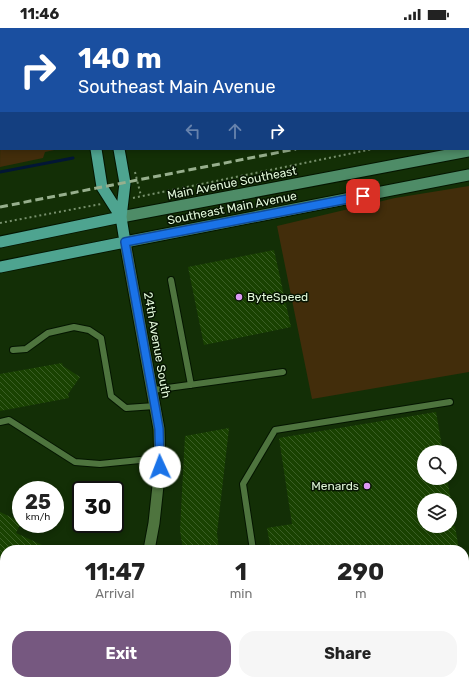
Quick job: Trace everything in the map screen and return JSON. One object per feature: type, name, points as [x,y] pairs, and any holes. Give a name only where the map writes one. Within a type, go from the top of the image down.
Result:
[{"type":"main road","name":"24th Avenue South","points":[[96,150],[102,187],[121,217]]},
{"type":"main road","name":"24th Avenue South","points":[[119,150],[125,183],[121,217],[125,242]]},
{"type":"main road","name":"Main Avenue Southeast","points":[[0,242],[121,217],[469,151]]},
{"type":"main road","name":"Southeast Main Avenue","points":[[0,267],[469,175]]},
{"type":"street","name":"24th Avenue South","points":[[125,242],[159,429],[160,458],[154,523],[150,545]]},
{"type":"lane","points":[[170,280],[191,385]]},
{"type":"lane","points":[[13,350],[26,349],[48,333],[74,327],[89,330],[101,338],[111,396],[126,408],[155,406]]},
{"type":"lane","points":[[153,390],[283,372]]},
{"type":"lane","points":[[252,545],[243,484],[275,430],[450,402]]},
{"type":"lane","points":[[0,422],[9,420],[75,462],[100,464],[160,458]]},
{"type":"path","points":[[124,200],[368,150]]},
{"type":"path","points":[[0,223],[111,202]]},
{"type":"shaded area","points":[[0,150],[54,150],[45,152],[43,158],[0,167]]},
{"type":"shaded area","points":[[469,186],[469,372],[312,399],[277,226],[395,198]]},
{"type":"building","name":"ByteSpeed","points":[[274,250],[291,327],[204,345],[188,267]]},
{"type":"building","points":[[62,363],[63,366],[80,377],[68,394],[69,398],[0,411],[0,374]]},
{"type":"building","name":"Menards","points":[[436,412],[442,445],[417,445],[417,485],[448,485],[450,493],[417,493],[417,533],[456,533],[458,545],[270,545],[267,528],[292,524],[279,438]]},
{"type":"building","points":[[229,428],[217,533],[218,545],[182,545],[180,530],[185,436]]},
{"type":"building","points":[[0,512],[12,518],[12,533],[16,533],[42,545],[0,545]]},
{"type":"waterway","points":[[0,172],[73,158]]},
{"type":"railway","points":[[0,207],[291,150]]},
{"type":"place","name":"ByteSpeed","points":[[239,297]]},
{"type":"place","name":"Menards","points":[[367,486]]},
{"type":"route","points":[[160,467],[159,429],[153,390],[125,242],[363,196]]}]
